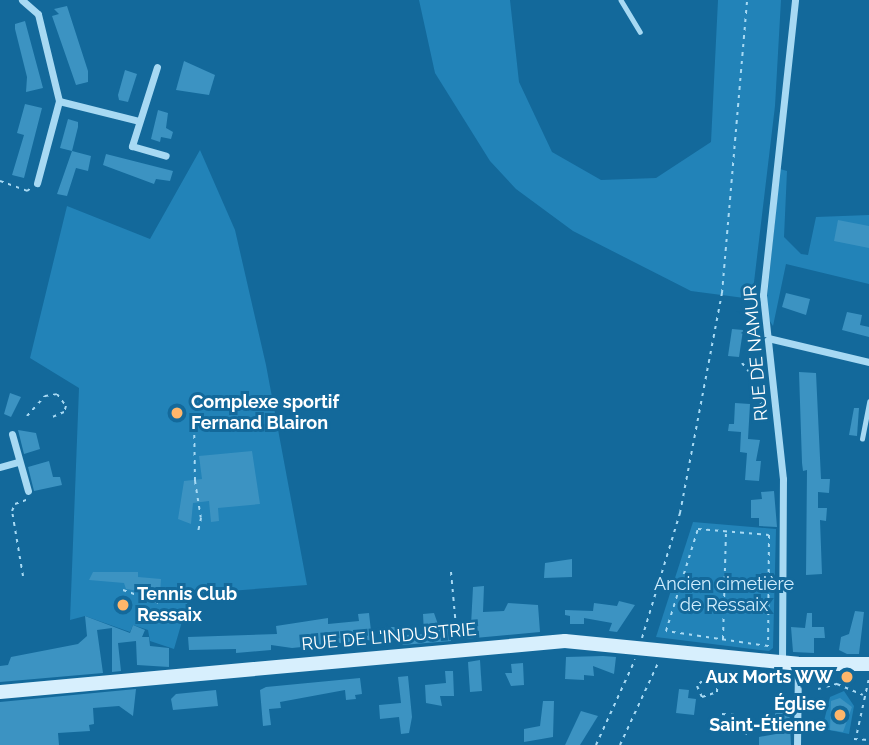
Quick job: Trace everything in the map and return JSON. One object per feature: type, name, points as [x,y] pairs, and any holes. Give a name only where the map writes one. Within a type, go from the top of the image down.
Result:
[{"type":"street","points":[[22,0],[38,14],[59,100],[37,183]]},
{"type":"street","name":"RUE DE NAMUR","points":[[782,663],[784,499],[768,338],[765,275],[795,0]]},
{"type":"street","points":[[157,67],[132,146],[166,156]]},
{"type":"street","points":[[59,100],[139,121]]},
{"type":"street","points":[[768,338],[869,362]]},
{"type":"street","points":[[12,434],[27,491]]},
{"type":"street","points":[[0,467],[18,462]]},
{"type":"street","name":"RUE DE L'INDUSTRIE","points":[[0,692],[565,640],[782,663],[869,664]]},
{"type":"street","points":[[797,745],[798,664]]},
{"type":"lane","points":[[621,0],[640,32]]},
{"type":"lane","points":[[862,439],[869,402]]},
{"type":"path","points":[[596,745],[640,646],[680,513],[722,293],[747,0]]},
{"type":"path","points":[[0,181],[27,191],[37,183]]},
{"type":"path","points":[[742,363],[754,379],[761,405]]},
{"type":"path","points":[[27,416],[45,396],[57,394],[66,406],[64,412],[52,418]]},
{"type":"path","points":[[194,418],[195,481],[201,518],[198,532]]},
{"type":"path","points":[[23,576],[12,511],[15,504],[28,501],[27,491]]},
{"type":"path","points":[[698,529],[726,531],[769,535],[768,646],[666,631],[698,529]]},
{"type":"path","points":[[723,640],[726,531]]},
{"type":"path","points":[[451,572],[458,650]]},
{"type":"path","points":[[683,579],[768,590]]},
{"type":"path","points":[[123,590],[162,604]]},
{"type":"path","points":[[620,745],[663,649]]},
{"type":"path","points":[[717,666],[717,692],[702,697],[697,686],[717,666]]},
{"type":"path","points":[[857,733],[869,678]]},
{"type":"path","points":[[818,689],[837,684],[864,695]]},
{"type":"path","points":[[722,714],[736,715]]},
{"type":"path","points":[[720,725],[750,735]]},
{"type":"path","points":[[854,739],[869,740]]},
{"type":"green space","points":[[419,0],[510,0],[519,82],[552,152],[601,180],[656,178],[711,142],[718,0],[781,0],[775,106],[752,299],[691,291],[573,231],[516,189],[490,161],[435,73]]},
{"type":"green space","name":"Complexe sportif Fernand Blairon","points":[[200,150],[235,230],[266,365],[307,585],[190,594],[174,649],[150,641],[148,630],[133,625],[130,632],[85,616],[70,620],[79,388],[30,358],[67,206],[150,239]]},
{"type":"green space","points":[[780,169],[787,171],[784,237],[801,254],[808,255],[816,217],[869,215],[869,284],[786,264],[773,326],[768,318],[767,298]]},
{"type":"green space","name":"Ancien cimetière de Ressaix","points":[[693,522],[776,529],[773,648],[769,651],[656,637]]},
{"type":"green space","points":[[844,691],[854,706],[849,734],[824,729],[823,725],[830,697]]},
{"type":"building","points":[[67,6],[88,71],[88,82],[76,85],[52,16],[59,14],[54,9]]},
{"type":"building","points":[[25,21],[43,88],[26,92],[27,77],[15,29],[15,24]]},
{"type":"building","points":[[184,61],[215,75],[209,95],[176,90]]},
{"type":"building","points":[[125,70],[137,74],[128,102],[119,100],[118,95]]},
{"type":"building","points":[[25,104],[42,108],[24,178],[12,175],[24,135],[17,133]]},
{"type":"building","points":[[158,110],[168,113],[166,128],[173,132],[171,139],[161,137],[160,142],[151,139]]},
{"type":"building","points":[[68,119],[78,122],[72,151],[60,148]]},
{"type":"building","points":[[72,151],[91,156],[88,171],[76,168],[67,196],[57,194]]},
{"type":"building","points":[[106,154],[173,171],[170,181],[156,179],[154,184],[103,165]]},
{"type":"building","points":[[838,220],[869,226],[869,248],[834,241]]},
{"type":"building","points":[[786,293],[810,299],[806,315],[782,307]]},
{"type":"building","points":[[847,312],[862,315],[860,325],[869,327],[869,337],[842,330]]},
{"type":"building","points":[[732,329],[743,330],[739,357],[728,356]]},
{"type":"building","points":[[799,372],[816,373],[821,479],[830,479],[829,493],[818,492],[818,508],[827,508],[826,521],[820,520],[822,574],[806,575],[807,470],[803,471],[802,463]]},
{"type":"building","points":[[10,393],[21,397],[11,417],[4,414]]},
{"type":"building","points":[[735,403],[750,404],[748,439],[760,440],[756,461],[761,461],[759,481],[745,480],[747,453],[740,452],[741,432],[728,431],[729,424],[734,424]]},
{"type":"building","points":[[854,408],[859,408],[857,436],[849,435]]},
{"type":"building","points":[[18,430],[36,433],[40,449],[24,454]]},
{"type":"building","points":[[252,451],[260,504],[218,508],[219,521],[211,522],[209,501],[193,503],[191,524],[178,519],[184,481],[202,479],[199,456]]},
{"type":"building","points":[[49,461],[53,477],[60,477],[62,485],[34,491],[28,467]]},
{"type":"building","points":[[774,491],[777,527],[759,526],[759,518],[751,518],[751,500],[762,499],[761,492]]},
{"type":"building","points":[[572,559],[572,577],[544,578],[545,563]]},
{"type":"building","points":[[93,572],[138,572],[138,577],[161,579],[160,594],[126,589],[124,583],[89,580]]},
{"type":"building","points":[[484,586],[483,612],[504,611],[508,603],[538,605],[540,632],[464,639],[464,630],[471,625],[473,587]]},
{"type":"building","points":[[619,601],[635,605],[617,632],[609,631],[612,623],[584,618],[584,624],[570,624],[570,616],[565,615],[565,610],[593,611],[594,603],[617,606]]},
{"type":"building","points":[[855,611],[864,612],[859,654],[847,654],[839,650],[841,637],[849,634]]},
{"type":"building","points":[[369,613],[372,640],[292,648],[271,645],[271,650],[236,653],[236,649],[189,650],[188,637],[277,634],[276,626],[328,618],[328,624],[359,621],[358,614]]},
{"type":"building","points":[[434,613],[440,630],[450,628],[451,641],[402,645],[402,640],[385,639],[385,627],[406,627],[406,635],[424,634],[423,614]]},
{"type":"building","points":[[807,613],[812,613],[812,627],[824,627],[825,638],[814,638],[814,653],[793,652],[791,627],[805,628]]},
{"type":"building","points":[[85,616],[130,633],[133,625],[145,630],[142,637],[149,637],[150,646],[169,648],[169,667],[137,665],[136,641],[118,643],[121,671],[112,672],[112,628],[97,630],[103,673],[0,682],[0,666],[8,665],[11,657],[78,644],[87,636]]},
{"type":"building","points":[[566,657],[616,657],[614,674],[593,666],[594,676],[584,675],[584,680],[565,679]]},
{"type":"building","points":[[480,660],[482,691],[470,692],[468,662]]},
{"type":"building","points":[[523,663],[524,685],[511,686],[505,673],[512,673],[511,664]]},
{"type":"building","points":[[445,671],[453,671],[454,696],[440,696],[442,706],[426,703],[425,685],[446,683]]},
{"type":"building","points":[[408,676],[412,717],[409,733],[401,734],[399,717],[380,719],[379,705],[401,703],[398,677]]},
{"type":"building","points":[[360,678],[362,694],[355,695],[356,699],[346,700],[345,690],[280,702],[281,708],[269,709],[271,725],[263,726],[260,690],[266,687]]},
{"type":"building","points":[[136,689],[133,716],[119,706],[93,708],[94,724],[89,725],[90,731],[58,733],[59,745],[0,745],[0,702]]},
{"type":"building","points":[[679,689],[689,690],[688,698],[696,699],[694,715],[676,713]]},
{"type":"building","points":[[216,690],[218,706],[173,710],[171,699],[176,694]]},
{"type":"building","name":"Église Saint-Étienne","points":[[840,698],[852,707],[843,732],[830,730],[831,701]]},
{"type":"building","points":[[543,701],[554,701],[553,737],[524,742],[524,729],[540,726]]},
{"type":"building","points":[[775,707],[789,707],[791,745],[759,745],[759,737],[776,734]]},
{"type":"building","points":[[581,711],[598,716],[580,745],[565,745]]},
{"type":"place","name":"Complexe sportif Fernand Blairon","points":[[177,413]]},
{"type":"place","name":"Tennis Club Ressaix","points":[[123,605]]},
{"type":"place","name":"Aux Morts WW","points":[[847,677]]},
{"type":"place","name":"Église Saint-Étienne","points":[[840,715]]}]
